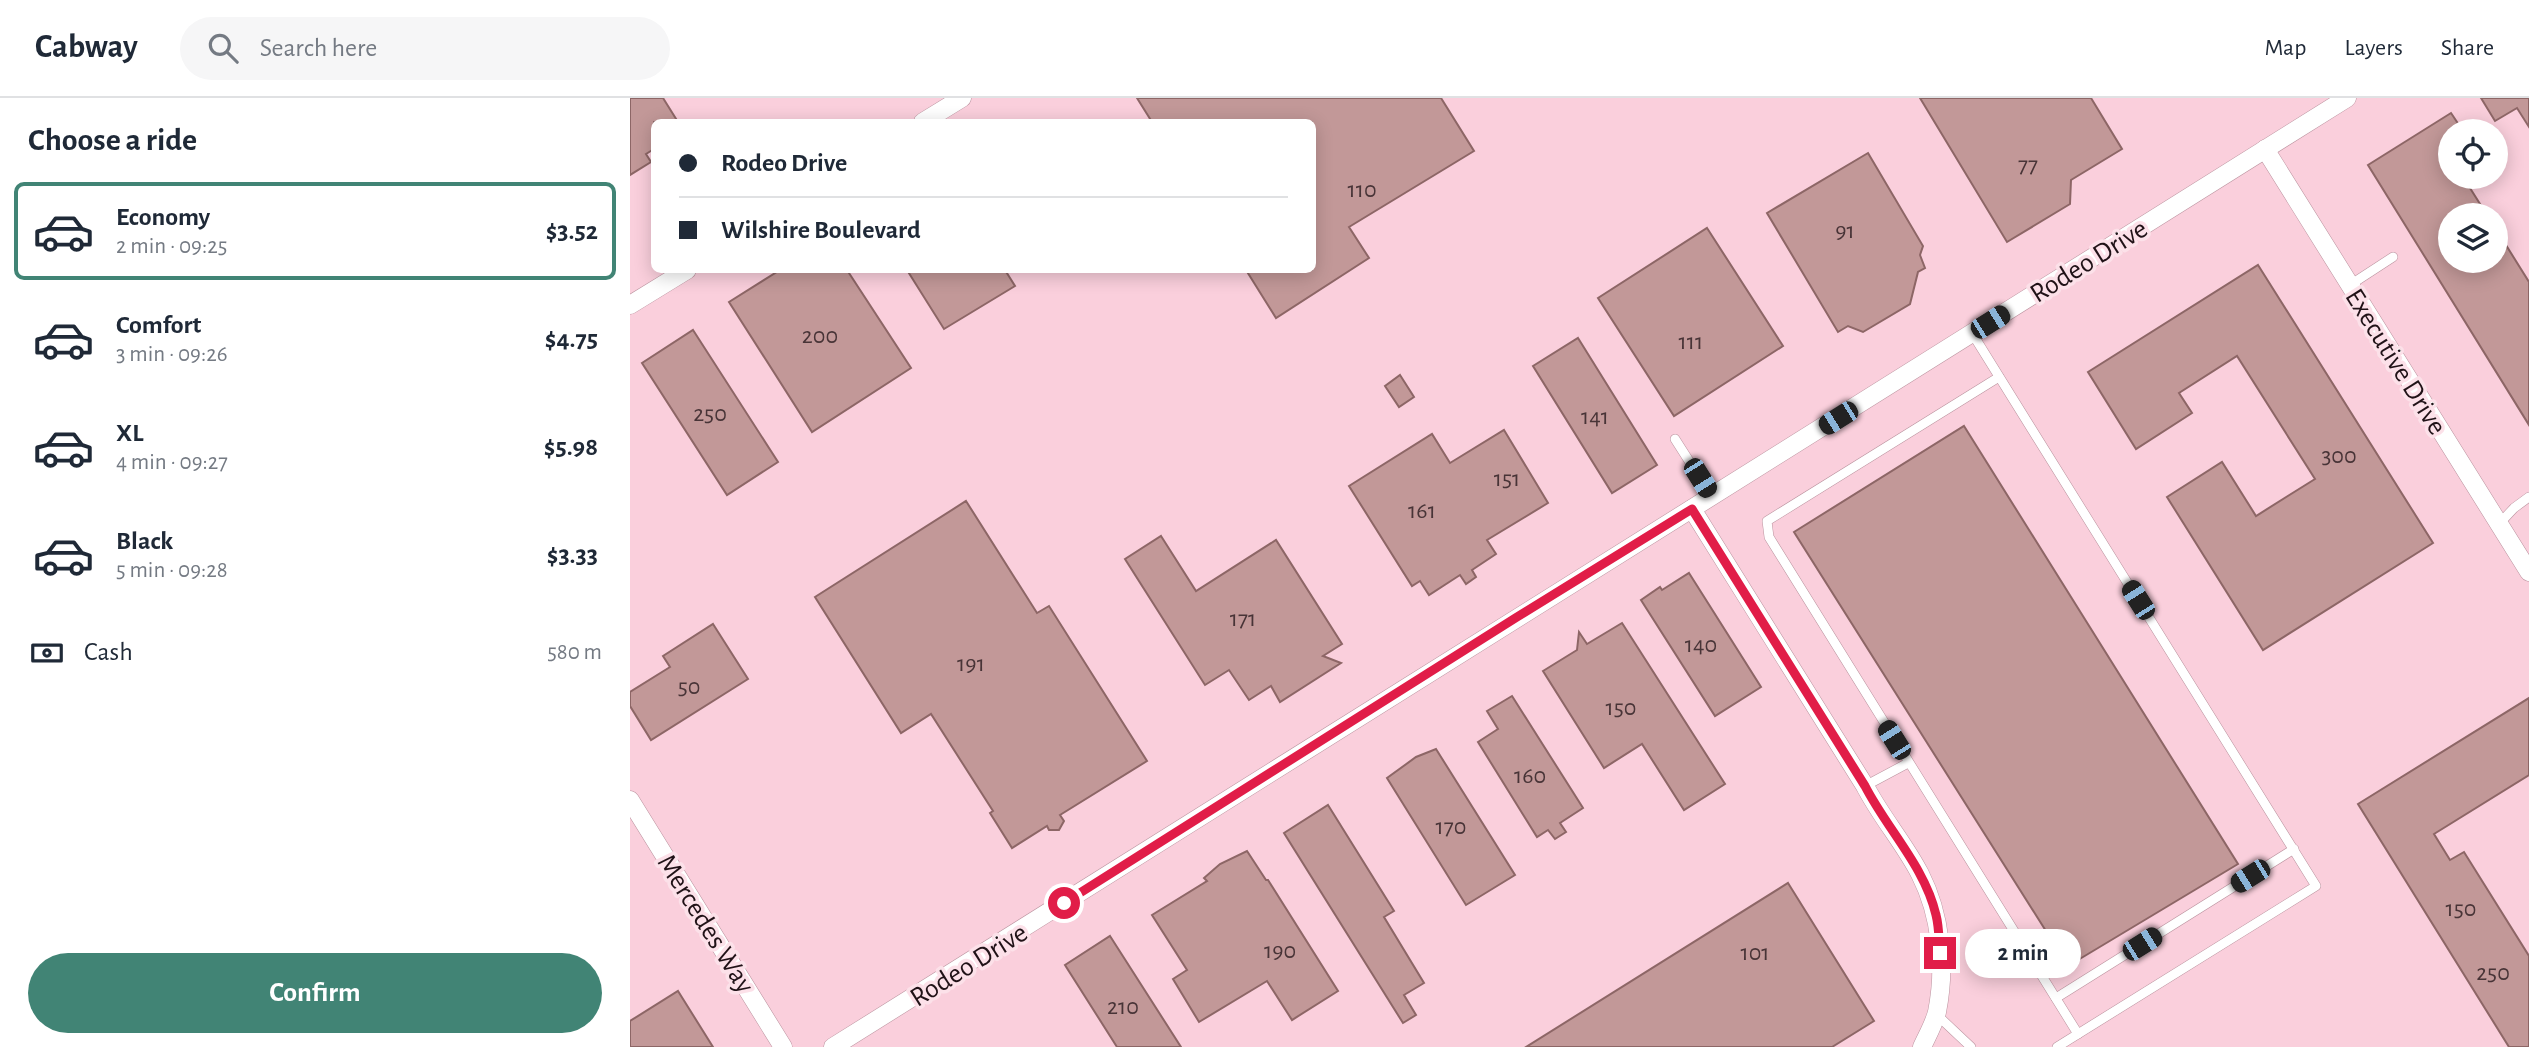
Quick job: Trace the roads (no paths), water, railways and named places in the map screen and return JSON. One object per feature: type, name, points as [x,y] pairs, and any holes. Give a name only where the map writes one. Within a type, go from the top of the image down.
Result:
[{"type":"street","points":[[928,119],[962,98]]},
{"type":"street","name":"Rodeo Drive","points":[[833,1047],[2347,98]]},
{"type":"street","name":"Executive Drive","points":[[2265,149],[2529,572]]},
{"type":"street","points":[[630,305],[682,273]]},
{"type":"street","points":[[1692,509],[1920,874],[1936,915],[1942,971],[1936,1014],[1922,1047]]},
{"type":"street","name":"Mercedes Way","points":[[630,800],[783,1047]]},
{"type":"lane","points":[[2350,285],[2393,257]]},
{"type":"lane","points":[[1972,333],[2316,886],[2057,1047]]},
{"type":"lane","points":[[1999,377],[1768,521],[1769,537],[2078,1034]]},
{"type":"lane","points":[[1675,439],[1712,497]]},
{"type":"lane","points":[[2499,524],[2529,497]]},
{"type":"lane","points":[[1865,786],[1908,763]]},
{"type":"lane","points":[[2056,998],[2294,849]]},
{"type":"lane","points":[[1936,1014],[1971,1047]]}]
